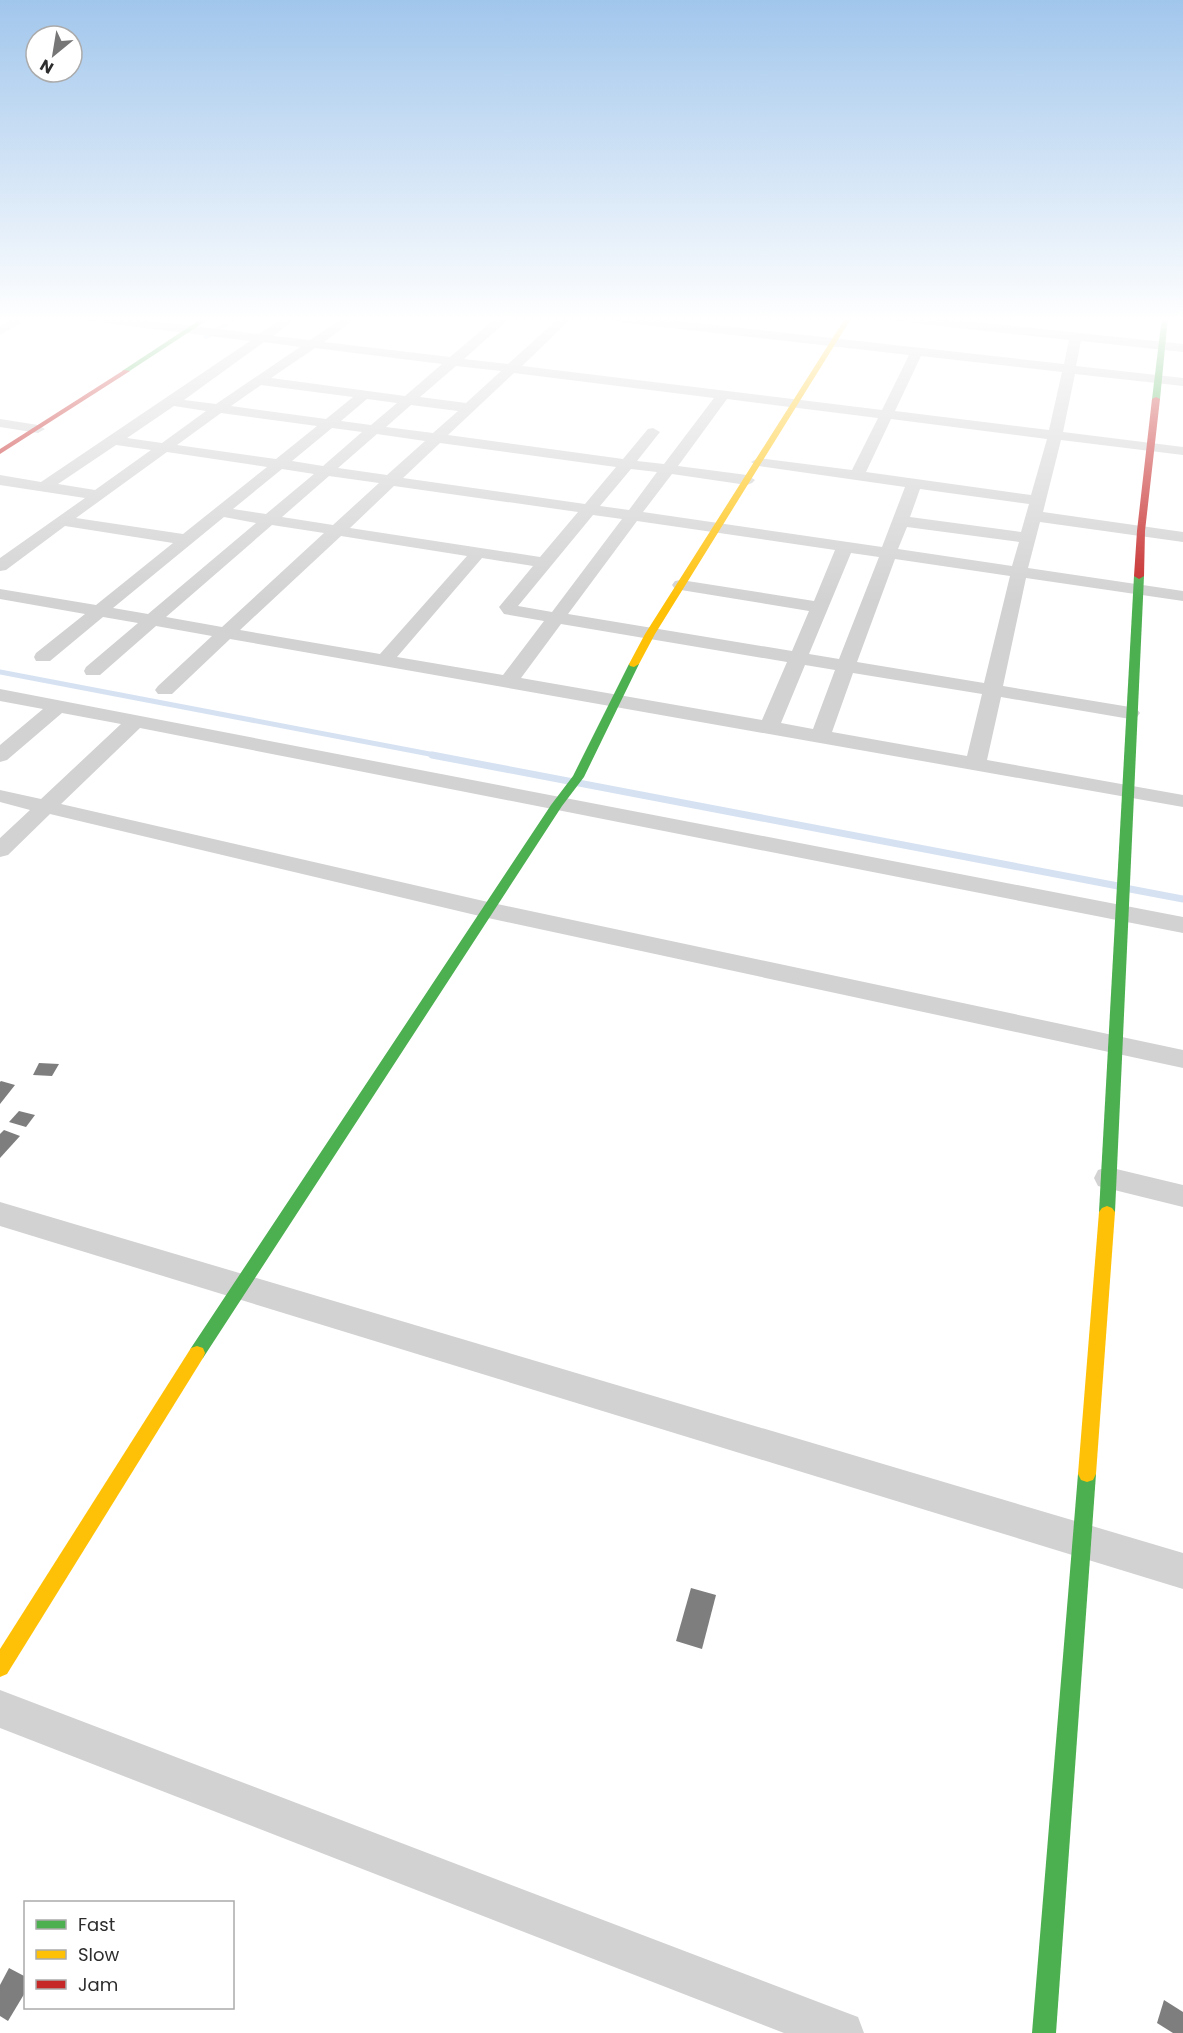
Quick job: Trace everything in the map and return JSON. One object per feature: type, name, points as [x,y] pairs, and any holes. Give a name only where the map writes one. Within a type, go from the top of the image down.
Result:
[{"type":"street","points":[[0,452],[64,412]]},
{"type":"street","points":[[43,487],[156,412]]},
{"type":"street","points":[[0,566],[214,412]]},
{"type":"street","points":[[247,412],[747,480]]},
{"type":"street","points":[[43,657],[189,540],[219,512],[343,412]]},
{"type":"street","points":[[93,671],[395,412]]},
{"type":"street","points":[[165,690],[466,412]]},
{"type":"street","points":[[508,682],[710,412]]},
{"type":"street","points":[[0,1667],[240,1285],[557,805],[578,777],[614,700],[650,634],[789,412]]},
{"type":"street","points":[[870,412],[1183,451]]},
{"type":"street","points":[[976,763],[1019,572],[1060,412]]},
{"type":"street","points":[[1044,2033],[1108,1178],[1137,590],[1154,412]]},
{"type":"street","points":[[856,477],[888,414]]},
{"type":"street","points":[[0,423],[38,429]]},
{"type":"street","points":[[653,432],[508,607],[513,612],[1130,713]]},
{"type":"street","points":[[114,440],[1183,596]]},
{"type":"street","points":[[758,462],[914,485],[1141,531],[1183,537]]},
{"type":"street","points":[[0,480],[98,495]]},
{"type":"street","points":[[820,736],[914,485]]},
{"type":"street","points":[[219,512],[545,563]]},
{"type":"street","points":[[901,520],[1028,538]]},
{"type":"street","points":[[62,521],[189,540]]},
{"type":"street","points":[[769,727],[845,547]]},
{"type":"street","points":[[384,661],[478,553]]},
{"type":"street","points":[[681,585],[820,607]]},
{"type":"street","points":[[0,594],[1183,801]]},
{"type":"street","points":[[0,695],[1183,925]]},
{"type":"street","points":[[0,756],[58,706]]},
{"type":"street","points":[[0,850],[136,721]]},
{"type":"street","points":[[0,796],[488,910],[1183,1059]]},
{"type":"street","points":[[1108,1178],[1183,1196]]},
{"type":"street","points":[[0,1214],[1183,1570]]},
{"type":"street","points":[[0,1709],[842,2033]]},
{"type":"building","points":[[39,1063],[59,1064],[52,1076],[33,1075]]},
{"type":"building","points":[[0,1082],[15,1085],[0,1104]]},
{"type":"building","points":[[19,1111],[35,1115],[26,1127],[9,1122]]},
{"type":"building","points":[[4,1130],[20,1136],[0,1158],[0,1134]]},
{"type":"building","points":[[691,1588],[716,1595],[702,1649],[676,1641]]},
{"type":"building","points":[[9,1968],[24,1976],[24,1994],[8,2021],[0,2016],[0,1985]]},
{"type":"building","points":[[1164,2000],[1183,2012],[1183,2033],[1173,2033],[1157,2023]]},
{"type":"waterway","points":[[0,672],[440,756]]},
{"type":"waterway","points":[[432,755],[1118,886]]},
{"type":"waterway","points":[[1130,889],[1183,899]]},
{"type":"traffic: fast","points":[[1107,1212],[1139,576]]},
{"type":"traffic: fast","points":[[197,1353],[557,805],[578,777],[634,664]]},
{"type":"traffic: fast","points":[[1044,2033],[1087,1474]]},
{"type":"traffic: slow","points":[[634,664],[650,634],[789,412]]},
{"type":"traffic: slow","points":[[1087,1474],[1107,1212]]},
{"type":"traffic: slow","points":[[0,1667],[197,1353]]},
{"type":"traffic: jam","points":[[0,452],[62,412]]},
{"type":"traffic: jam","points":[[1139,576],[1141,531],[1155,412]]}]
